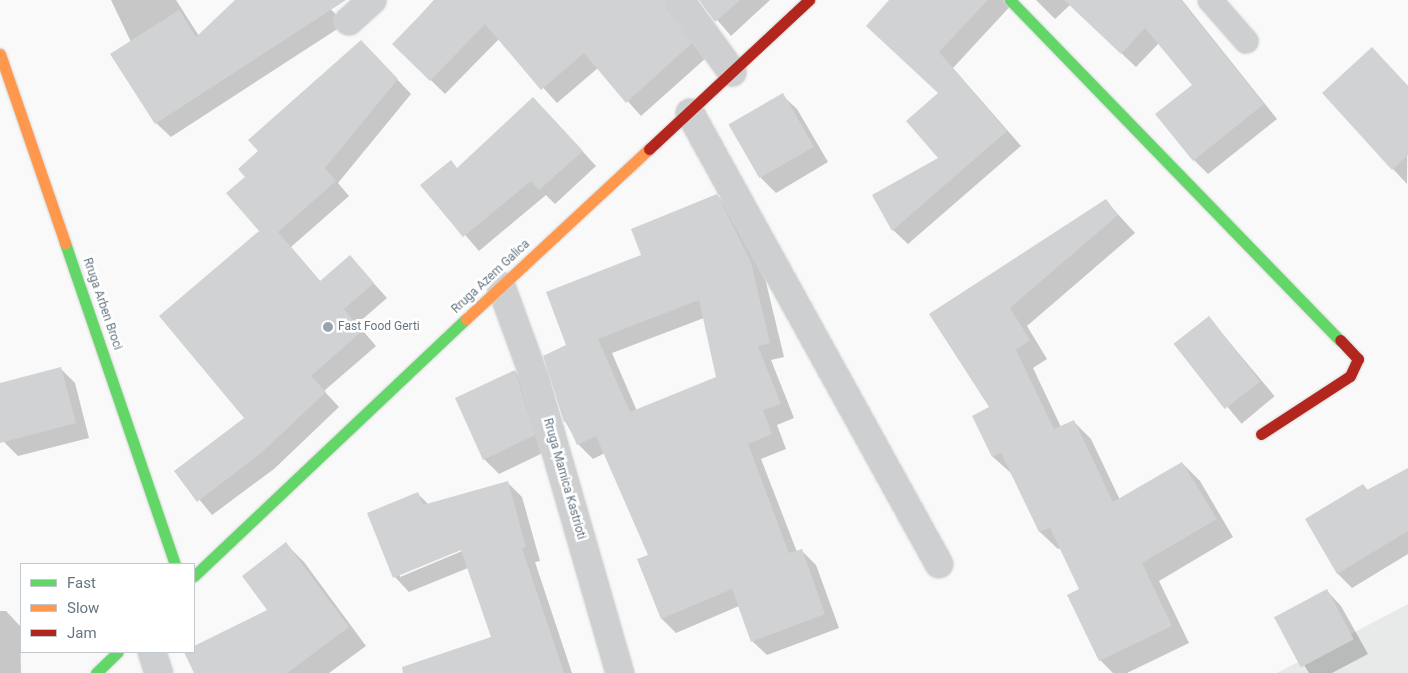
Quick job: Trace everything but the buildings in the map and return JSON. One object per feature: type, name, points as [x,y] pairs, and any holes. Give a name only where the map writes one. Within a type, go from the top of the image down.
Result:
[{"type":"street","points":[[349,22],[372,0]]},
{"type":"street","points":[[680,0],[732,72]]},
{"type":"street","name":"Rruga Azem Galica","points":[[195,575],[501,286],[690,113],[809,0]]},
{"type":"street","points":[[1010,0],[1358,359],[1350,376],[1261,434]]},
{"type":"street","name":"Rruga Arben Broci","points":[[0,54],[175,563]]},
{"type":"street","points":[[690,113],[939,564]]},
{"type":"street","name":"Rruga Mamica Kastrioti","points":[[501,286],[535,379],[620,673]]},
{"type":"street","points":[[96,673],[117,653]]},
{"type":"street","points":[[152,653],[159,673]]},
{"type":"lane","points":[[1210,0],[1246,41]]},
{"type":"shaded area","points":[[1408,604],[1408,673],[1277,673]]},
{"type":"traffic: fast","points":[[1010,0],[1340,340]]},
{"type":"traffic: fast","points":[[65,243],[175,563]]},
{"type":"traffic: fast","points":[[195,575],[466,319]]},
{"type":"traffic: fast","points":[[96,673],[117,653]]},
{"type":"traffic: slow","points":[[0,54],[65,243]]},
{"type":"traffic: slow","points":[[466,319],[649,149]]},
{"type":"traffic: jam","points":[[649,149],[809,0]]},
{"type":"traffic: jam","points":[[1261,434],[1350,376],[1358,359],[1340,340]]},
{"type":"place","name":"Fast Food Gerti","points":[[328,327]]}]
